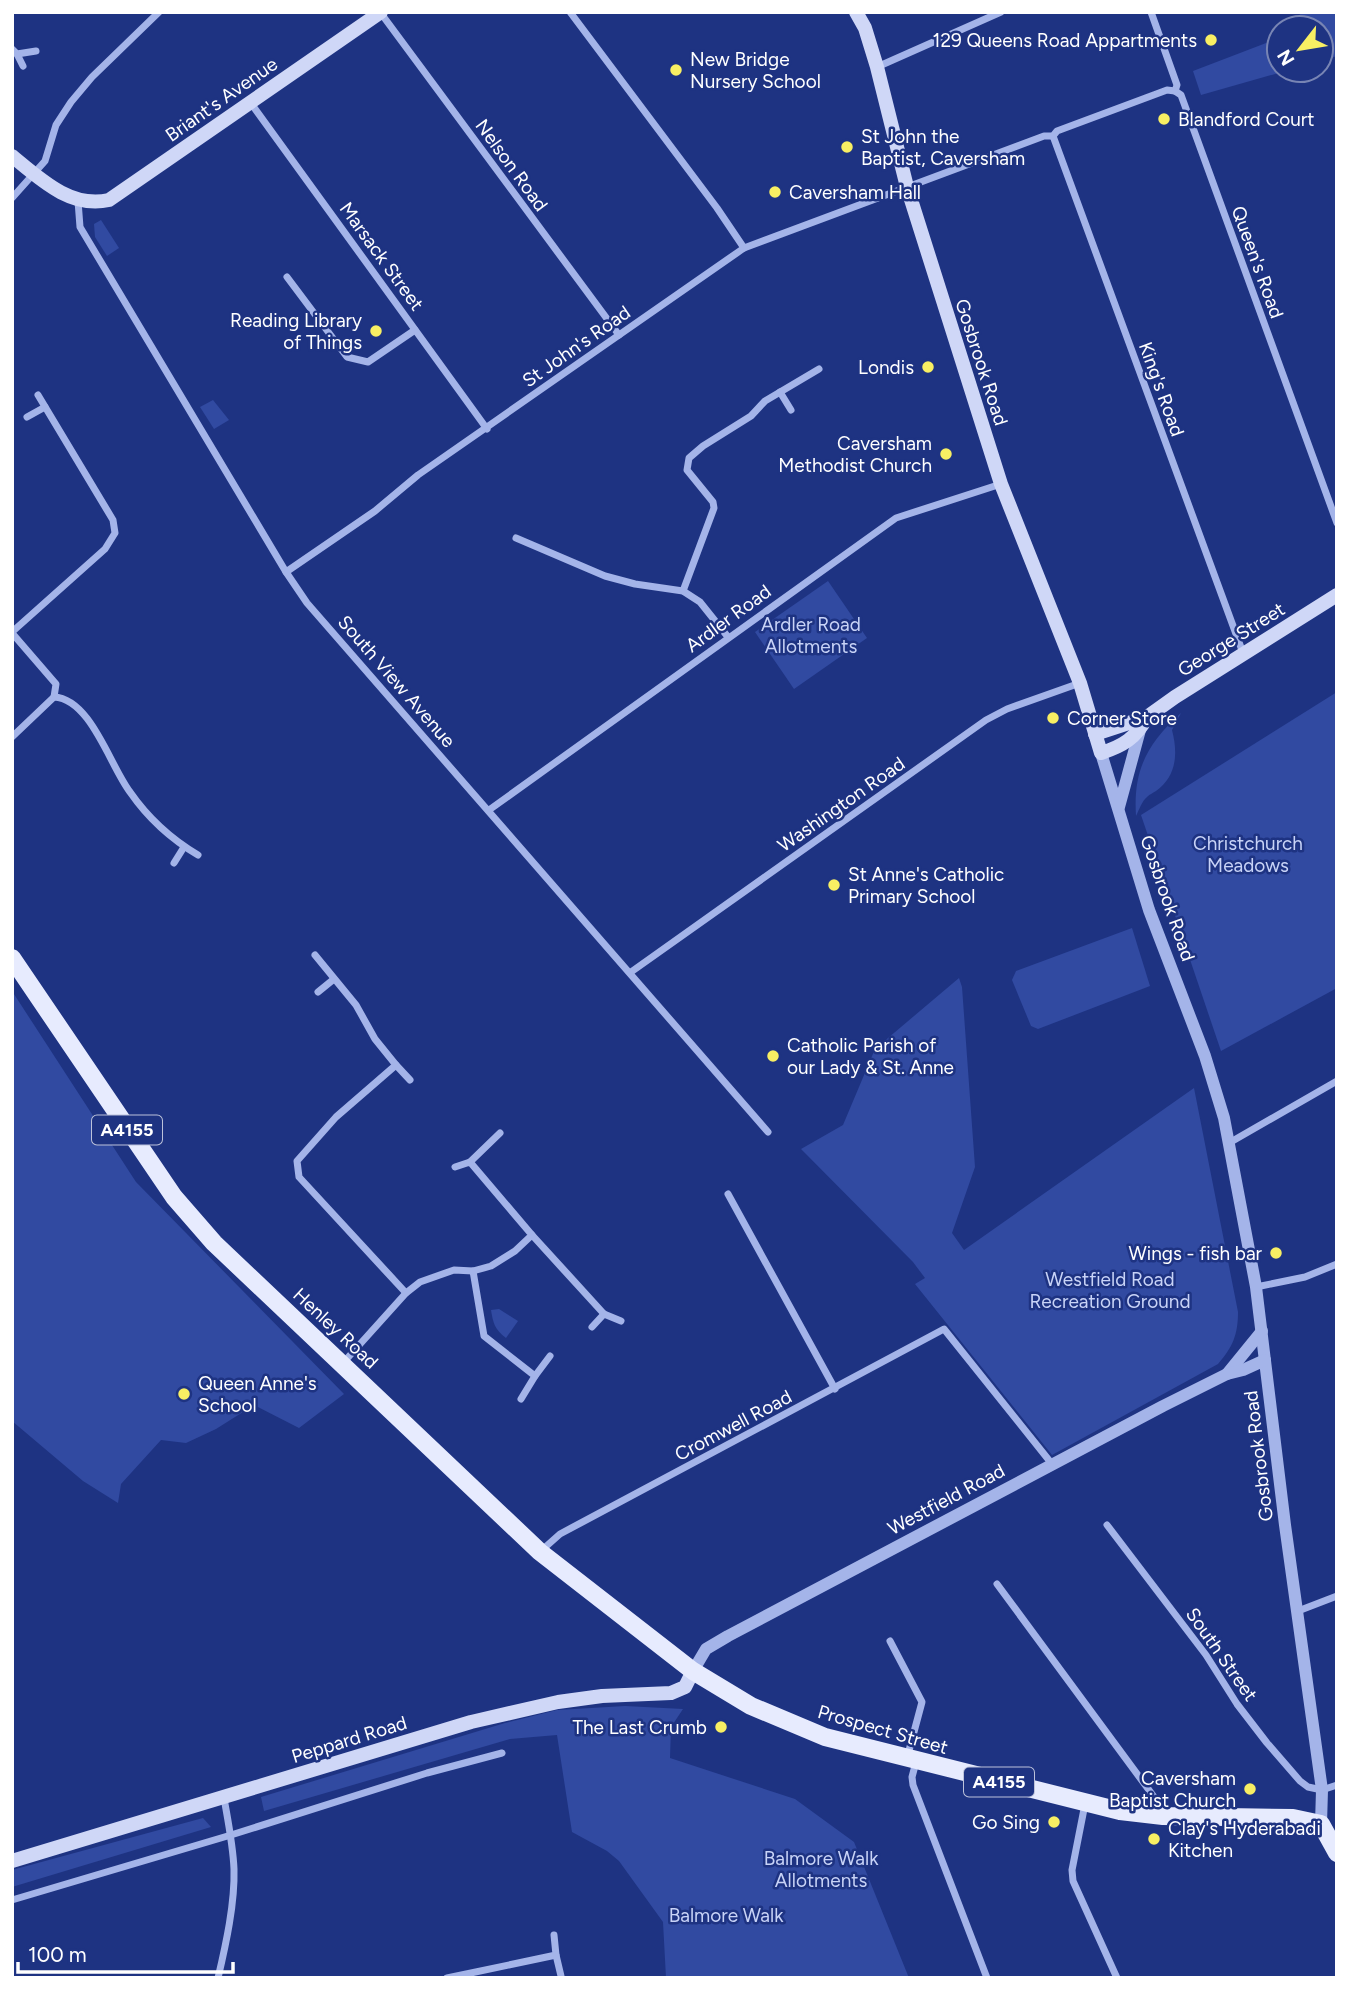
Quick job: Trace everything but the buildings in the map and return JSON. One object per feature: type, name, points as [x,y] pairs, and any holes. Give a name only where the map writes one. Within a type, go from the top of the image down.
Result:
[{"type":"main road","name":"Briant's Avenue","points":[[78,201],[96,203],[109,200],[381,12]]},
{"type":"main road","name":"Gosbrook Road","points":[[856,12],[865,28],[907,187],[1002,485],[1080,683],[1101,753]]},
{"type":"main road","points":[[12,156],[78,201]]},
{"type":"main road","name":"George Street","points":[[1101,753],[1128,742],[1143,723],[1243,653],[1337,595]]},
{"type":"main road","name":"George Street","points":[[1095,734],[1143,723]]},
{"type":"main road","name":"Henley Road","points":[[12,958],[174,1197],[214,1243],[540,1552],[694,1671]]},
{"type":"main road","name":"Prospect Street","points":[[694,1671],[751,1706],[825,1737],[1086,1803],[1138,1814],[1293,1818],[1321,1824]]},
{"type":"main road","name":"Peppard Road","points":[[14,1858],[224,1798],[482,1719],[569,1700],[671,1693],[685,1687],[694,1671]]},
{"type":"main road","points":[[1321,1824],[1337,1853]]},
{"type":"street","points":[[12,198],[46,161],[56,125],[71,102],[111,57],[159,12]]},
{"type":"street","name":"Nelson Road","points":[[381,12],[619,335]]},
{"type":"street","points":[[570,12],[744,248]]},
{"type":"street","points":[[877,67],[1001,12]]},
{"type":"street","name":"Queen's Road","points":[[1151,12],[1177,85],[1175,90],[1181,95],[1337,523]]},
{"type":"street","points":[[23,66],[15,51],[36,51]]},
{"type":"street","name":"St John's Road","points":[[286,572],[374,511],[418,475],[744,248],[1044,136],[1053,136],[1058,131],[1167,90],[1175,90]]},
{"type":"street","name":"Marsack Street","points":[[250,102],[487,429]]},
{"type":"street","name":"King's Road","points":[[1053,136],[1243,653]]},
{"type":"street","name":"South View Avenue","points":[[78,201],[80,227],[307,603],[768,1132]]},
{"type":"street","points":[[287,277],[347,357],[368,362],[415,330]]},
{"type":"street","points":[[683,591],[714,508],[713,502],[687,470],[689,458],[751,416],[765,401],[819,369]]},
{"type":"street","points":[[780,392],[792,410]]},
{"type":"street","points":[[12,737],[54,697],[56,684],[12,633],[105,549],[115,533],[113,520],[38,395]]},
{"type":"street","points":[[27,417],[45,407]]},
{"type":"street","name":"Ardler Road","points":[[489,810],[895,517],[1002,485]]},
{"type":"street","points":[[516,538],[605,576],[635,584],[683,591],[699,602],[728,637]]},
{"type":"street","name":"Washington Road","points":[[631,972],[986,720],[1007,709],[1080,683]]},
{"type":"street","points":[[54,697],[64,697],[72,701],[97,733],[128,790],[147,814],[184,847],[198,855]]},
{"type":"street","points":[[1118,808],[1143,723]]},
{"type":"street","name":"Gosbrook Road","points":[[1101,753],[1153,921],[1208,1064],[1229,1143],[1262,1331],[1322,1790],[1321,1824]]},
{"type":"street","points":[[174,863],[184,847]]},
{"type":"street","points":[[314,955],[356,1004],[375,1039],[410,1080]]},
{"type":"street","points":[[318,992],[334,979]]},
{"type":"street","points":[[396,1065],[336,1117],[298,1161],[299,1177],[406,1293]]},
{"type":"street","points":[[1229,1143],[1337,1081]]},
{"type":"street","points":[[455,1167],[470,1161],[499,1133]]},
{"type":"street","points":[[470,1161],[532,1235],[604,1314],[621,1321]]},
{"type":"street","points":[[728,1194],[835,1389]]},
{"type":"street","points":[[343,1363],[406,1293],[420,1282],[454,1270],[473,1271],[499,1261],[532,1235]]},
{"type":"street","points":[[1256,1287],[1305,1276],[1337,1265]]},
{"type":"street","points":[[473,1271],[484,1336],[536,1376]]},
{"type":"street","points":[[592,1327],[604,1314]]},
{"type":"street","name":"Cromwell Road","points":[[540,1552],[560,1534],[944,1329],[1052,1464]]},
{"type":"street","name":"Westfield Road","points":[[1227,1374],[1262,1331]]},
{"type":"street","points":[[521,1399],[550,1356]]},
{"type":"street","name":"Westfield Road","points":[[694,1671],[706,1649],[729,1636],[1052,1464],[1227,1374],[1265,1360]]},
{"type":"street","name":"South Street","points":[[1107,1525],[1206,1655],[1237,1704],[1267,1743],[1300,1781],[1308,1787],[1322,1790]]},
{"type":"street","points":[[996,1584],[1160,1805],[1164,1816]]},
{"type":"street","points":[[1298,1611],[1337,1596]]},
{"type":"street","points":[[890,1641],[922,1702],[911,1760],[913,1785],[987,1978]]},
{"type":"street","points":[[12,1900],[428,1773],[502,1753]]},
{"type":"street","points":[[1322,1790],[1337,1785]]},
{"type":"street","points":[[218,1978],[225,1947],[234,1871],[224,1798]]},
{"type":"street","points":[[1086,1803],[1072,1870],[1073,1881],[1117,1978]]},
{"type":"street","points":[[554,1935],[561,1976]]},
{"type":"street","points":[[447,1978],[556,1955]]},
{"type":"green space","points":[[1298,12],[1337,12],[1337,56],[1335,14]]},
{"type":"green space","points":[[1265,43],[1265,77],[1201,95],[1193,71]]},
{"type":"green space","points":[[101,220],[119,248],[107,256],[95,237],[94,224]]},
{"type":"green space","points":[[213,400],[229,420],[214,429],[200,407]]},
{"type":"green space","name":"Ardler Road Allotments","points":[[828,581],[867,638],[794,689],[755,632]]},
{"type":"green space","name":"Christchurch Meadows","points":[[1337,692],[1337,988],[1221,1051],[1141,815]]},
{"type":"green space","points":[[1181,713],[1172,730],[1175,755],[1172,771],[1163,785],[1145,799],[1136,816],[1137,785],[1145,759],[1159,736]]},
{"type":"green space","points":[[1132,928],[1150,986],[1038,1029],[1031,1026],[1012,980],[1016,971]]},
{"type":"green space","name":"Westfield Road Recreation Ground","points":[[959,978],[962,987],[975,1167],[952,1233],[964,1250],[1194,1088],[1238,1312],[1234,1340],[1218,1364],[1052,1455],[915,1284],[925,1278],[913,1262],[801,1149],[843,1125],[875,1049]]},
{"type":"green space","points":[[12,991],[136,1182],[344,1394],[299,1428],[254,1405],[216,1429],[186,1443],[161,1440],[121,1484],[118,1503],[83,1481],[12,1421]]},
{"type":"green space","points":[[499,1309],[518,1321],[506,1338],[497,1329],[493,1319],[491,1310]]},
{"type":"green space","points":[[625,1706],[683,1709],[671,1727],[670,1758],[795,1799],[854,1842],[909,1978],[666,1978],[663,1922],[619,1861],[607,1851],[572,1832],[557,1735],[510,1739],[264,1811],[261,1797],[505,1723],[557,1710]]},
{"type":"green space","points":[[203,1818],[211,1827],[12,1887],[12,1870]]},
{"type":"place","name":"129 Queens Road Appartments","points":[[1211,40]]},
{"type":"place","name":"New Bridge Nursery School","points":[[676,70]]},
{"type":"place","name":"Blandford Court","points":[[1164,119]]},
{"type":"place","name":"St John the Baptist, Caversham","points":[[847,147]]},
{"type":"place","name":"Caversham Hall","points":[[775,192]]},
{"type":"place","name":"Reading Library of Things","points":[[376,331]]},
{"type":"place","name":"Londis","points":[[928,367]]},
{"type":"place","name":"Caversham Methodist Church","points":[[946,454]]},
{"type":"place","name":"Corner Store","points":[[1053,718]]},
{"type":"place","name":"St Anne's Catholic Primary School","points":[[834,885]]},
{"type":"place","name":"Catholic Parish of our Lady & St. Anne","points":[[773,1056]]},
{"type":"place","name":"Wings - fish bar","points":[[1276,1253]]},
{"type":"place","name":"Queen Anne's School","points":[[184,1394]]},
{"type":"place","name":"The Last Crumb","points":[[721,1727]]},
{"type":"place","name":"Caversham Baptist Church","points":[[1250,1789]]},
{"type":"place","name":"Go Sing","points":[[1054,1822]]},
{"type":"place","name":"Clay's Hyderabadi Kitchen","points":[[1154,1839]]},
{"type":"park label","name":"Balmore Walk Allotments","points":[[821,1869]]},
{"type":"park label","name":"Balmore Walk","points":[[726,1915]]}]
